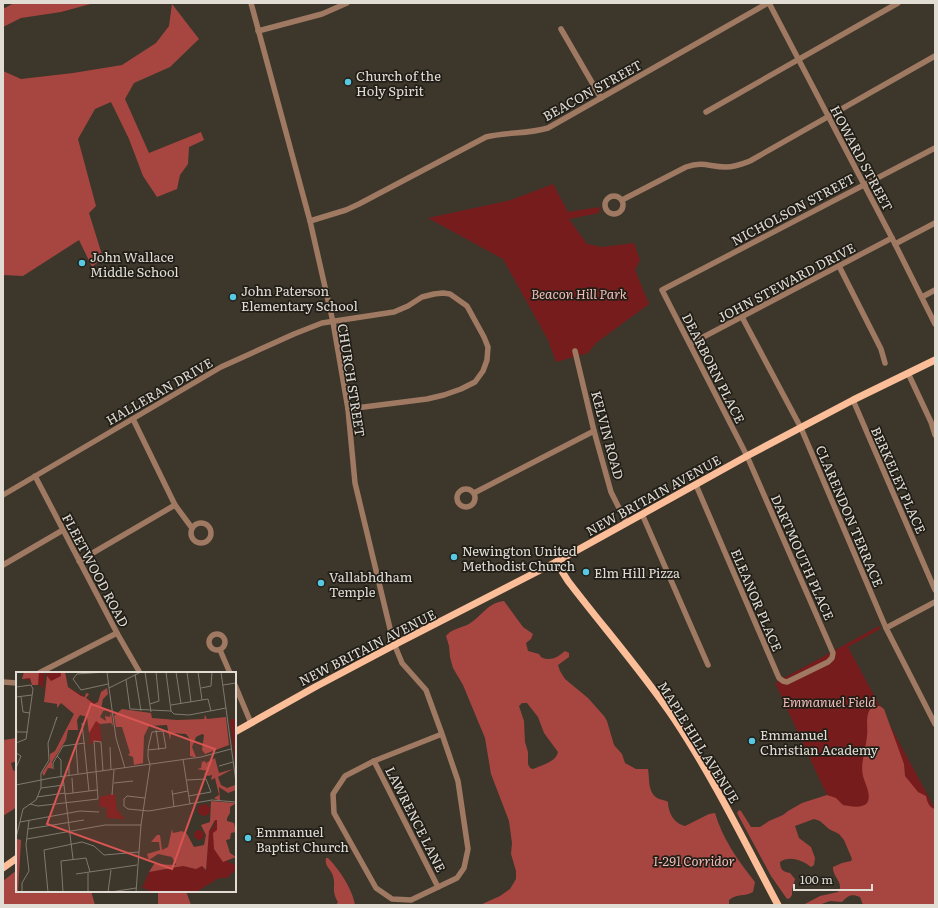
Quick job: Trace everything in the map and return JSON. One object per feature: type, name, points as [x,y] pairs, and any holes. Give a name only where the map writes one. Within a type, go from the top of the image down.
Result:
[{"type":"main road","name":"NEW BRITAIN AVENUE","points":[[236,731],[394,645],[556,562],[747,456],[853,400],[935,360]]},
{"type":"main road","name":"MAPLE HILL AVENUE","points":[[556,562],[568,581],[652,687],[675,721],[726,806],[778,905]]},
{"type":"main road","points":[[3,868],[16,859]]},
{"type":"street","name":"CHURCH STREET","points":[[251,3],[310,221],[333,322],[348,409],[355,483],[394,645],[402,663],[426,690],[442,734],[458,781],[468,849],[464,868],[456,878],[411,900],[392,899],[376,888],[334,813],[333,794],[344,776],[374,761],[442,734]]},
{"type":"street","points":[[258,31],[322,14],[347,3]]},
{"type":"street","name":"HOWARD STREET","points":[[768,3],[864,184],[935,324]]},
{"type":"street","name":"BEACON STREET","points":[[310,221],[346,210],[359,204],[486,138],[498,134],[536,132],[548,128],[768,3]]},
{"type":"street","points":[[706,112],[898,3]]},
{"type":"street","points":[[562,29],[601,98]]},
{"type":"street","points":[[622,200],[686,167],[697,164],[725,167],[737,166],[750,161],[935,56]]},
{"type":"street","name":"NICHOLSON STREET","points":[[662,290],[935,148]]},
{"type":"street","points":[[894,244],[935,223]]},
{"type":"street","name":"JOHN STEWARD DRIVE","points":[[690,344],[892,238]]},
{"type":"street","points":[[839,266],[881,349],[885,363]]},
{"type":"street","name":"DEARBORN PLACE","points":[[662,290],[747,456]]},
{"type":"street","points":[[922,297],[935,290]]},
{"type":"street","name":"HALLERAN DRIVE","points":[[3,495],[221,367],[294,334],[322,323],[394,312],[408,306],[422,297],[434,294],[450,294],[467,306],[488,347],[487,360],[483,371],[475,382],[461,389],[427,399],[348,409]]},
{"type":"street","name":"CLARENDON TERRACE","points":[[742,317],[801,428],[886,628],[935,724]]},
{"type":"street","name":"KELVIN ROAD","points":[[574,351],[594,431],[612,492],[626,522]]},
{"type":"street","points":[[908,373],[931,422],[935,435]]},
{"type":"street","name":"BERKELEY PLACE","points":[[853,400],[935,590]]},
{"type":"street","points":[[133,419],[175,505],[192,528]]},
{"type":"street","points":[[474,493],[594,431]]},
{"type":"street","name":"DARTMOUTH PLACE","points":[[747,456],[833,653],[832,658],[823,664]]},
{"type":"street","name":"FLEETWOOD ROAD","points":[[36,476],[79,561],[139,672]]},
{"type":"street","name":"ELEANOR PLACE","points":[[696,485],[779,678],[787,682],[823,664]]},
{"type":"street","points":[[79,561],[175,505]]},
{"type":"street","points":[[642,514],[708,665]]},
{"type":"street","points":[[3,565],[63,530]]},
{"type":"street","points":[[886,628],[935,602]]},
{"type":"street","points":[[42,672],[117,633]]},
{"type":"street","points":[[220,650],[230,672]]},
{"type":"street","points":[[3,682],[16,683]]},
{"type":"street","points":[[236,688],[251,723]]},
{"type":"street","name":"LAWRENCE LANE","points":[[374,761],[438,887]]},
{"type":"green space","points":[[14,3],[94,3],[61,12],[21,18],[3,27],[3,9]]},
{"type":"green space","points":[[172,4],[199,39],[170,67],[134,83],[125,99],[149,153],[201,132],[204,140],[189,147],[188,164],[180,175],[177,189],[157,197],[143,176],[129,139],[111,102],[95,109],[78,139],[96,206],[89,213],[103,258],[92,267],[79,240],[23,276],[3,275],[3,71],[21,79],[122,65],[156,43],[169,26]]},
{"type":"green space","name":"Beacon Hill Park","points":[[553,184],[568,212],[600,207],[599,213],[569,219],[587,244],[602,247],[634,243],[640,260],[635,270],[649,304],[596,343],[588,353],[556,362],[548,340],[503,259],[428,218],[511,200]]},
{"type":"green space","name":"I-291 Corridor","points":[[504,601],[523,627],[533,634],[531,639],[526,643],[528,651],[539,654],[541,657],[548,659],[557,657],[565,651],[569,653],[569,657],[558,665],[565,679],[588,698],[604,716],[607,721],[614,745],[622,754],[625,763],[636,769],[648,769],[652,793],[659,799],[668,802],[670,813],[678,823],[685,826],[709,814],[715,813],[722,832],[743,866],[755,882],[753,892],[732,898],[729,900],[729,905],[480,905],[500,896],[510,889],[516,879],[516,871],[511,854],[512,843],[509,821],[491,774],[485,738],[463,685],[453,668],[446,636],[453,630],[469,624],[489,607],[498,602]],"holes":[[[522,703],[527,703],[538,717],[544,733],[558,752],[552,761],[533,769],[530,768],[528,764],[524,721],[519,706]]]},
{"type":"green space","name":"Emmanuel Field","points":[[879,626],[880,629],[848,647],[935,809],[935,905],[841,820],[825,791],[775,683]]},
{"type":"green space","points":[[873,706],[880,706],[884,709],[904,764],[905,776],[918,792],[926,796],[930,806],[935,809],[935,905],[863,905],[860,897],[852,895],[842,902],[830,901],[819,905],[803,905],[820,896],[838,892],[840,886],[834,874],[833,867],[851,861],[852,859],[844,840],[839,834],[829,829],[820,821],[814,819],[795,826],[799,838],[811,847],[815,858],[814,865],[811,867],[796,859],[788,859],[780,862],[783,870],[790,873],[795,879],[792,895],[787,899],[771,876],[737,813],[739,810],[741,811],[751,827],[760,827],[802,803],[827,795],[836,798],[843,805],[855,807],[865,805],[869,797],[863,776],[862,766],[867,736],[867,717]]},
{"type":"green space","points":[[16,738],[16,761],[11,763],[13,770],[16,772],[16,808],[3,816],[3,740]]},
{"type":"green space","points":[[326,858],[328,858],[345,880],[354,899],[355,905],[336,905],[338,902],[334,891],[334,880],[326,863]]},
{"type":"green space","points":[[16,871],[16,892],[91,892],[95,905],[3,905],[3,881]]},
{"type":"green space","points":[[158,892],[186,892],[191,905],[158,905]]},
{"type":"place","name":"Church of the Holy Spirit","points":[[348,82]]},
{"type":"place","name":"John Wallace Middle School","points":[[82,263]]},
{"type":"place","name":"John Paterson Elementary School","points":[[233,297]]},
{"type":"place","name":"Newington United Methodist Church","points":[[454,557]]},
{"type":"place","name":"Elm Hill Pizza","points":[[586,572]]},
{"type":"place","name":"Vallabhdham Temple","points":[[321,583]]},
{"type":"place","name":"Emmanuel Christian Academy","points":[[752,741]]},
{"type":"place","name":"Emmanuel Baptist Church","points":[[248,838]]}]
